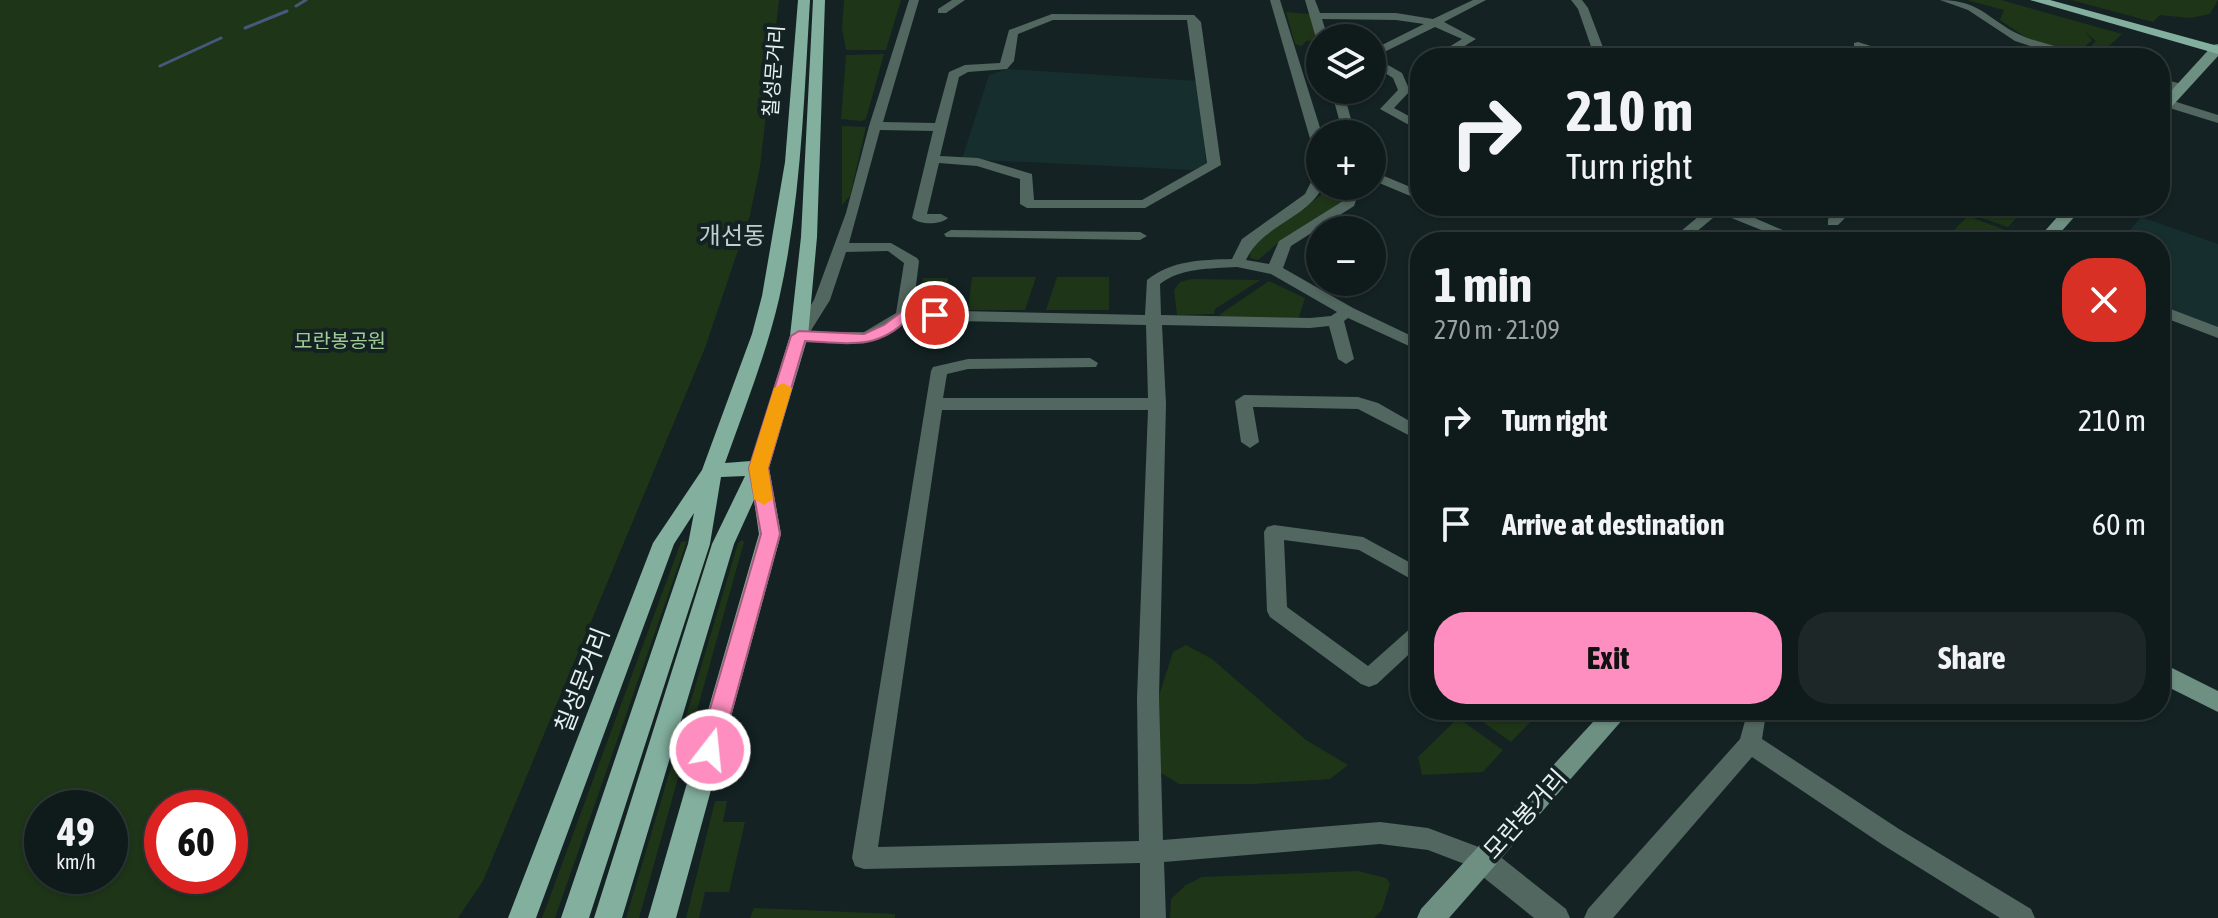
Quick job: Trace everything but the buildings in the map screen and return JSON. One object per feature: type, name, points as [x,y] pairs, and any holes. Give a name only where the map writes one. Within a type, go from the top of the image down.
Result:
[{"type":"main road","name":"칠성문거리","points":[[575,918],[699,544],[712,470],[761,334],[771,296],[792,162],[804,0]]},
{"type":"main road","name":"칠성문거리","points":[[608,918],[723,544],[759,468],[799,336],[809,237],[819,0]]},
{"type":"main road","points":[[2036,0],[2218,49],[2170,100]]},
{"type":"main road","points":[[2052,232],[2067,216]]},
{"type":"main road","name":"칠성문거리","points":[[662,918],[770,534],[759,468]]},
{"type":"main road","points":[[712,470],[759,468]]},
{"type":"main road","name":"칠성문거리","points":[[522,918],[664,543],[712,470]]},
{"type":"main road","points":[[2170,677],[2218,702]]},
{"type":"main road","name":"모란봉거리","points":[[1431,918],[1610,720]]},
{"type":"street","points":[[799,336],[822,300],[853,213],[875,126],[914,0]]},
{"type":"street","points":[[942,11],[960,0]]},
{"type":"street","points":[[1052,17],[1059,0]]},
{"type":"street","points":[[1386,50],[1481,0]]},
{"type":"street","points":[[1576,0],[1583,8],[1597,48]]},
{"type":"street","points":[[1945,0],[1972,8],[2026,43],[2044,48]]},
{"type":"street","points":[[1298,7],[1414,18],[1436,23],[1470,39],[1454,48]]},
{"type":"street","points":[[1298,7],[1311,24]]},
{"type":"street","points":[[1298,7],[1316,120]]},
{"type":"street","points":[[941,218],[919,218],[953,75],[957,71],[1003,66],[1008,61],[1013,32],[1052,17],[1190,17],[1195,22],[1214,165],[1145,204],[1027,204]]},
{"type":"street","points":[[1858,45],[1867,48]]},
{"type":"street","points":[[1386,67],[1398,76],[1404,91],[1386,109],[1410,122]]},
{"type":"street","points":[[2170,85],[2181,88]]},
{"type":"street","points":[[2170,108],[2218,119]]},
{"type":"street","points":[[875,126],[941,127]]},
{"type":"street","points":[[933,159],[978,162],[1027,177],[1025,235]]},
{"type":"street","points":[[1386,181],[1410,192]]},
{"type":"street","points":[[1237,263],[1247,242],[1306,200]]},
{"type":"street","points":[[1275,270],[1284,244],[1350,200]]},
{"type":"street","points":[[1051,235],[1053,204]]},
{"type":"street","points":[[1689,232],[1708,216]]},
{"type":"street","points":[[1741,216],[1779,232]]},
{"type":"street","points":[[1833,222],[1839,216]]},
{"type":"street","points":[[951,234],[1140,236]]},
{"type":"street","points":[[799,336],[866,339],[890,328],[904,315],[912,261],[891,247],[839,248]]},
{"type":"street","points":[[1153,918],[1148,698],[1157,404],[1152,283],[1161,274],[1179,267],[1237,263],[1275,270],[1342,316],[1410,342]]},
{"type":"street","points":[[2170,314],[2218,333]]},
{"type":"street","points":[[904,315],[1310,323],[1342,316]]},
{"type":"street","points":[[1342,316],[1346,359]]},
{"type":"street","points":[[1090,363],[968,364],[939,371],[864,858],[1152,852],[1380,833],[1428,839],[1483,860],[1556,918]]},
{"type":"street","points":[[1250,442],[1244,401],[1358,403],[1410,426]]},
{"type":"street","points":[[933,404],[1157,404]]},
{"type":"street","points":[[1410,571],[1363,544],[1274,532],[1277,611],[1369,678],[1410,641]]},
{"type":"street","points":[[1597,918],[1750,743],[1754,720]]},
{"type":"street","points":[[1750,743],[1891,837],[2022,918]]},
{"type":"shaded area","points":[[1008,69],[1198,81],[1206,164],[1194,170],[962,159],[989,75]]},
{"type":"shaded area","points":[[2141,217],[2218,244],[2218,328],[2170,310],[2170,232],[2128,232]]},
{"type":"green space","name":"모란봉공원","points":[[0,0],[779,0],[760,167],[750,215],[705,348],[483,881],[458,918],[0,918]]},
{"type":"green space","points":[[844,0],[901,0],[886,50],[846,50],[842,29]]},
{"type":"green space","points":[[1967,0],[2001,0],[2122,34],[2107,48],[2089,48],[2096,41],[2084,31],[2092,40],[2083,48],[2060,48],[2028,39],[2000,20],[2004,10]]},
{"type":"green space","points":[[2071,0],[2218,0],[2210,14],[2190,18],[2160,15],[2153,22]]},
{"type":"green space","points":[[1286,12],[1310,14],[1313,24],[1306,24],[1306,41],[1302,46],[1295,44]]},
{"type":"green space","points":[[884,54],[866,119],[841,119],[846,55]]},
{"type":"green space","points":[[842,126],[866,127],[850,196],[842,205]]},
{"type":"green space","points":[[1314,200],[1346,200],[1320,216],[1306,216],[1306,225],[1258,260],[1250,258],[1251,245]]},
{"type":"green space","points":[[1968,216],[2005,230],[2003,232],[1953,231]]},
{"type":"green space","points":[[1976,216],[2018,216],[2008,227]]},
{"type":"green space","points":[[972,277],[1036,277],[1025,310],[968,310]]},
{"type":"green space","points":[[1057,277],[1109,277],[1109,310],[1046,310]]},
{"type":"green space","points":[[923,278],[948,278],[943,308],[917,308]]},
{"type":"green space","points":[[1193,279],[1260,280],[1215,309],[1214,314],[1177,315],[1174,290],[1180,282]]},
{"type":"green space","points":[[1269,281],[1305,298],[1298,320],[1230,321],[1219,315]]},
{"type":"green space","points":[[687,541],[555,918],[542,918],[681,542]]},
{"type":"green space","points":[[744,542],[639,918],[626,918],[738,543]]},
{"type":"green space","points":[[1186,645],[1212,659],[1306,740],[1348,765],[1330,779],[1255,784],[1179,784],[1158,771],[1157,702],[1173,652]]},
{"type":"green space","points":[[1456,720],[1461,720],[1503,750],[1483,772],[1422,775],[1418,757]]},
{"type":"green space","points":[[1480,720],[1532,720],[1511,742]]},
{"type":"green space","points":[[715,801],[727,801],[723,822],[745,822],[729,892],[705,892],[699,918],[686,918]]},
{"type":"green space","points":[[1358,871],[1386,878],[1390,884],[1382,910],[1374,918],[1170,918],[1171,899],[1186,885],[1202,877]]},
{"type":"green space","points":[[754,908],[895,914],[895,918],[750,918]]},
{"type":"waterway","points":[[296,6],[306,0]]},
{"type":"waterway","points":[[245,28],[287,11]]},
{"type":"waterway","points":[[160,66],[221,38]]},
{"type":"slow traffic","points":[[764,499],[759,468],[783,388]]},
{"type":"district","name":"개선동","points":[[732,235]]},
{"type":"route","points":[[710,750],[770,534],[759,468],[799,336],[866,339],[890,328],[904,315],[935,315]]}]
